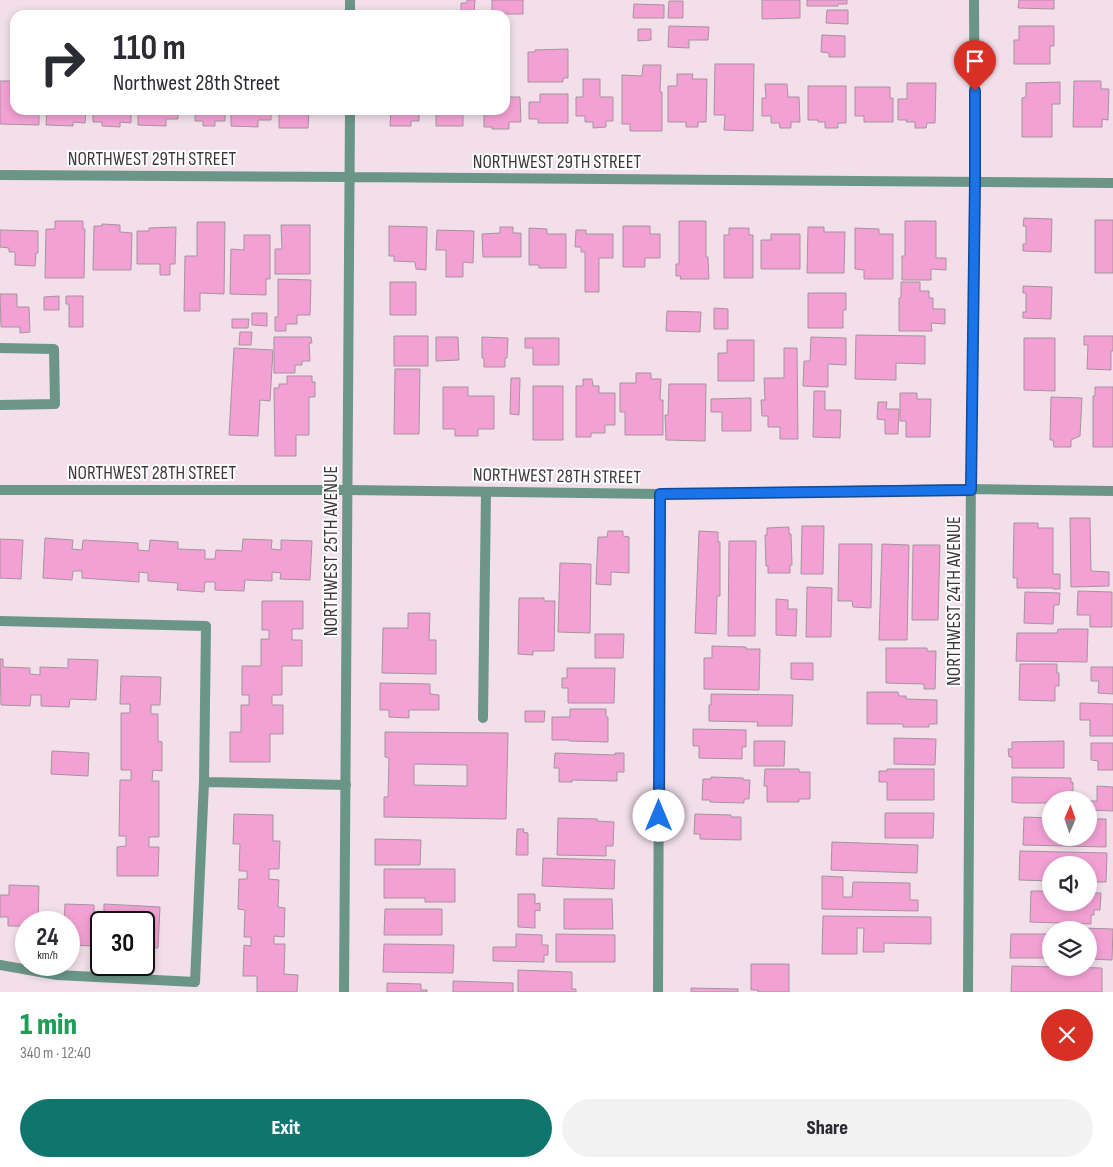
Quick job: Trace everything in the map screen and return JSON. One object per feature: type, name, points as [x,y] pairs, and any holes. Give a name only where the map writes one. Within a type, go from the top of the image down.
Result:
[{"type":"street","name":"NORTHWEST 24TH AVENUE","points":[[968,992],[975,182],[974,0]]},
{"type":"street","name":"NORTHWEST 25TH AVENUE","points":[[344,992],[350,115]]},
{"type":"street","name":"NORTHWEST 29TH STREET","points":[[0,175],[1113,183]]},
{"type":"street","points":[[0,348],[54,349],[54,404],[0,405]]},
{"type":"street","name":"NORTHWEST 28TH STREET","points":[[0,490],[347,490],[660,494],[971,490],[1113,491]]},
{"type":"street","points":[[483,718],[486,492]]},
{"type":"street","points":[[658,992],[660,494]]},
{"type":"street","points":[[0,622],[206,626],[204,782],[195,982],[57,975],[0,965]]},
{"type":"street","points":[[204,782],[346,785]]},
{"type":"building","points":[[467,0],[475,0],[474,10],[461,10],[461,3],[467,3]]},
{"type":"building","points":[[492,0],[523,0],[523,14],[510,14],[510,10],[492,10]]},
{"type":"building","points":[[762,0],[800,0],[800,18],[762,19]]},
{"type":"building","points":[[807,0],[847,0],[847,4],[838,4],[838,6],[807,6]]},
{"type":"building","points":[[1019,0],[1054,0],[1054,9],[1018,8]]},
{"type":"building","points":[[669,1],[683,1],[683,18],[668,18]]},
{"type":"building","points":[[634,4],[664,5],[664,18],[633,18]]},
{"type":"building","points":[[827,10],[848,10],[848,24],[826,23]]},
{"type":"building","points":[[669,26],[709,27],[708,40],[689,40],[689,48],[668,47]]},
{"type":"building","points":[[1019,26],[1054,26],[1054,46],[1050,46],[1050,64],[1014,64],[1014,40],[1019,40]]},
{"type":"building","points":[[638,29],[651,29],[651,40],[638,41]]},
{"type":"building","points":[[822,35],[845,36],[845,57],[829,57],[829,53],[821,52]]},
{"type":"building","points":[[568,49],[568,78],[563,78],[563,82],[528,82],[528,52]]},
{"type":"building","points":[[715,64],[754,64],[753,131],[724,130],[725,115],[714,115]]},
{"type":"building","points":[[643,65],[661,65],[662,131],[630,131],[630,124],[622,124],[622,75],[642,76]]},
{"type":"building","points":[[677,74],[693,74],[692,79],[707,79],[706,122],[698,122],[698,127],[686,127],[686,122],[668,122],[668,86],[677,86]]},
{"type":"building","points":[[583,79],[600,79],[600,97],[613,97],[613,121],[606,121],[606,127],[593,128],[593,122],[585,122],[585,116],[576,116],[576,97],[583,97]]},
{"type":"building","points":[[0,81],[10,81],[10,115],[39,115],[39,125],[0,124]]},
{"type":"building","points":[[1074,81],[1101,81],[1101,89],[1109,89],[1108,120],[1102,119],[1102,127],[1073,127]]},
{"type":"building","points":[[1060,82],[1060,104],[1052,104],[1052,137],[1022,137],[1022,98],[1026,97],[1026,83]]},
{"type":"building","points":[[907,83],[936,83],[935,123],[927,123],[926,128],[915,128],[915,122],[898,120],[898,99],[907,99]]},
{"type":"building","points":[[765,84],[787,84],[788,97],[799,97],[800,122],[791,122],[791,128],[780,128],[779,123],[771,123],[771,116],[762,116],[762,98],[766,98]]},
{"type":"building","points":[[808,86],[846,86],[846,123],[838,123],[838,128],[825,128],[825,122],[808,120]]},
{"type":"building","points":[[855,87],[890,87],[890,98],[893,98],[893,122],[864,122],[864,116],[855,116]]},
{"type":"building","points":[[540,94],[568,94],[568,123],[538,123],[538,119],[529,119],[529,102],[540,102]]},
{"type":"building","points":[[510,97],[520,97],[521,122],[509,122],[509,129],[484,127],[484,115],[510,115]]},
{"type":"building","points":[[47,115],[86,115],[85,123],[73,122],[73,126],[46,125]]},
{"type":"building","points":[[93,115],[131,115],[131,123],[120,122],[120,127],[102,126],[102,122],[93,122]]},
{"type":"building","points":[[138,115],[178,115],[178,119],[166,119],[166,126],[138,125]]},
{"type":"building","points":[[195,115],[225,115],[225,121],[215,121],[215,126],[203,126],[203,121],[195,121]]},
{"type":"building","points":[[231,115],[271,115],[271,120],[258,120],[258,127],[231,126]]},
{"type":"building","points":[[279,115],[309,115],[308,128],[279,128]]},
{"type":"building","points":[[391,115],[419,115],[419,121],[411,121],[411,126],[390,126]]},
{"type":"building","points":[[436,115],[463,115],[463,126],[436,126]]},
{"type":"building","points":[[1024,218],[1052,219],[1051,252],[1023,251],[1023,244],[1026,244],[1026,226],[1023,226]]},
{"type":"building","points":[[1095,220],[1113,220],[1113,273],[1095,273]]},
{"type":"building","points":[[55,221],[83,221],[83,229],[85,229],[84,278],[45,278],[46,229],[55,229]]},
{"type":"building","points":[[679,221],[706,221],[706,257],[708,257],[709,279],[680,279],[681,276],[676,276],[676,264],[679,264]]},
{"type":"building","points":[[905,221],[936,221],[936,258],[946,258],[946,270],[931,269],[931,280],[902,280],[902,256],[905,256]]},
{"type":"building","points":[[197,222],[225,222],[224,294],[200,293],[200,311],[184,311],[185,256],[197,256]]},
{"type":"building","points":[[102,224],[120,225],[120,232],[132,233],[131,270],[93,270],[94,226],[102,226]]},
{"type":"building","points":[[281,225],[310,225],[310,274],[275,274],[275,249],[282,249]]},
{"type":"building","points":[[389,226],[427,227],[426,270],[416,269],[415,262],[394,261],[394,256],[389,256]]},
{"type":"building","points":[[623,226],[650,226],[650,234],[660,234],[660,258],[645,258],[645,267],[623,267]]},
{"type":"building","points":[[176,227],[175,264],[170,264],[170,275],[160,275],[160,264],[137,264],[137,231],[149,231],[149,228]]},
{"type":"building","points":[[500,227],[513,227],[513,233],[521,233],[521,257],[483,257],[482,234],[500,233]]},
{"type":"building","points":[[808,227],[824,227],[824,232],[845,232],[844,273],[807,273]]},
{"type":"building","points":[[529,228],[547,229],[547,234],[566,234],[566,268],[539,268],[539,265],[529,265]]},
{"type":"building","points":[[729,228],[749,228],[749,235],[753,235],[753,278],[724,278],[724,235],[729,235]]},
{"type":"building","points":[[855,228],[879,229],[879,234],[893,234],[893,279],[864,279],[864,270],[855,269]]},
{"type":"building","points":[[0,230],[38,231],[38,253],[36,253],[35,266],[15,265],[15,252],[9,252],[9,248],[0,247]]},
{"type":"building","points":[[437,230],[474,231],[473,263],[463,262],[463,277],[446,277],[446,250],[436,250]]},
{"type":"building","points":[[576,230],[586,230],[586,234],[613,234],[613,258],[599,258],[599,292],[585,292],[585,252],[581,252],[581,247],[575,247]]},
{"type":"building","points":[[771,234],[800,234],[800,269],[761,269],[761,240],[771,240]]},
{"type":"building","points":[[244,235],[270,235],[270,279],[266,279],[266,295],[230,294],[231,249],[244,250]]},
{"type":"building","points":[[278,279],[311,280],[310,315],[297,315],[297,324],[286,324],[286,331],[275,331],[275,317],[278,317]]},
{"type":"building","points":[[390,282],[416,282],[416,315],[390,315]]},
{"type":"building","points":[[901,282],[920,282],[920,291],[929,291],[929,298],[933,298],[933,309],[945,309],[945,324],[931,323],[932,331],[899,331]]},
{"type":"building","points":[[1023,286],[1052,287],[1051,319],[1023,318],[1023,312],[1026,312],[1026,293],[1023,293]]},
{"type":"building","points":[[808,293],[846,293],[846,310],[843,310],[843,328],[808,328]]},
{"type":"building","points":[[0,294],[17,294],[17,307],[29,307],[30,332],[20,333],[20,327],[1,327]]},
{"type":"building","points":[[59,296],[59,310],[44,310],[44,297]]},
{"type":"building","points":[[66,296],[83,296],[83,327],[69,327],[69,304],[66,304]]},
{"type":"building","points":[[714,308],[728,309],[728,329],[714,329]]},
{"type":"building","points":[[667,311],[701,312],[700,332],[666,331]]},
{"type":"building","points":[[252,313],[267,313],[267,326],[252,325]]},
{"type":"building","points":[[232,319],[249,319],[248,328],[232,328]]},
{"type":"building","points":[[240,332],[252,332],[251,345],[239,345]]},
{"type":"building","points":[[856,335],[925,336],[925,364],[896,363],[896,380],[855,379]]},
{"type":"building","points":[[394,336],[428,336],[428,366],[394,366]]},
{"type":"building","points":[[1084,336],[1113,336],[1111,370],[1087,369],[1088,345],[1084,345]]},
{"type":"building","points":[[274,337],[311,337],[312,343],[309,343],[310,361],[302,361],[302,365],[295,365],[295,373],[274,373]]},
{"type":"building","points":[[436,337],[458,337],[459,360],[436,361]]},
{"type":"building","points":[[482,337],[508,338],[505,367],[484,367]]},
{"type":"building","points":[[811,337],[846,338],[846,365],[828,364],[828,387],[803,386],[804,361],[810,361]]},
{"type":"building","points":[[525,338],[559,338],[559,365],[533,365],[533,348],[525,348]]},
{"type":"building","points":[[1024,338],[1055,338],[1055,391],[1024,390]]},
{"type":"building","points":[[727,340],[754,340],[754,381],[718,381],[718,353],[727,353]]},
{"type":"building","points":[[234,348],[273,350],[270,401],[260,400],[258,436],[229,435]]},
{"type":"building","points":[[784,348],[797,348],[798,439],[780,439],[780,427],[768,427],[768,416],[762,416],[761,400],[765,400],[764,378],[784,378]]},
{"type":"building","points":[[395,369],[420,369],[419,434],[394,434]]},
{"type":"building","points":[[636,373],[651,373],[651,379],[661,379],[660,400],[663,400],[663,435],[625,435],[625,412],[620,412],[620,383],[636,383]]},
{"type":"building","points":[[287,376],[312,376],[312,382],[315,382],[315,397],[309,397],[309,435],[296,435],[296,456],[275,456],[274,388],[279,388],[279,384],[287,384]]},
{"type":"building","points":[[511,378],[520,378],[519,415],[510,414]]},
{"type":"building","points":[[583,379],[592,379],[593,386],[599,386],[599,393],[615,393],[615,425],[605,425],[605,433],[591,433],[591,437],[576,437],[576,386],[583,386]]},
{"type":"building","points":[[669,384],[706,384],[705,441],[666,440],[665,415],[668,415]]},
{"type":"building","points":[[533,386],[563,386],[563,440],[533,440]]},
{"type":"building","points":[[443,387],[468,387],[468,396],[494,396],[494,429],[478,429],[478,436],[455,436],[455,429],[443,429]]},
{"type":"building","points":[[1095,387],[1113,387],[1113,447],[1093,447],[1093,396],[1095,396]]},
{"type":"building","points":[[814,391],[825,391],[825,410],[841,410],[840,438],[813,437]]},
{"type":"building","points":[[900,393],[917,393],[917,399],[931,399],[930,437],[906,437],[906,421],[900,421]]},
{"type":"building","points":[[1051,397],[1082,398],[1080,436],[1071,440],[1071,447],[1054,447],[1053,440],[1050,440]]},
{"type":"building","points":[[751,398],[751,431],[722,431],[722,412],[711,412],[711,399]]},
{"type":"building","points":[[878,402],[887,402],[886,409],[899,409],[898,434],[885,434],[885,420],[877,419]]},
{"type":"building","points":[[1070,518],[1090,518],[1091,571],[1109,572],[1109,586],[1071,587]]},
{"type":"building","points":[[1014,523],[1038,523],[1038,528],[1053,528],[1053,574],[1060,574],[1060,589],[1017,588],[1017,578],[1013,578]]},
{"type":"building","points":[[802,526],[824,526],[823,574],[801,574]]},
{"type":"building","points":[[789,527],[792,565],[790,565],[790,573],[768,573],[765,535],[767,535],[767,528]]},
{"type":"building","points":[[608,531],[623,531],[623,536],[629,537],[629,573],[611,572],[611,585],[596,584],[598,537],[607,537]]},
{"type":"building","points":[[699,531],[718,532],[718,542],[720,542],[720,596],[717,596],[716,634],[695,633]]},
{"type":"building","points":[[45,538],[73,540],[72,549],[82,550],[83,540],[138,543],[138,550],[149,551],[150,540],[178,542],[178,549],[205,550],[205,559],[215,559],[216,550],[242,551],[243,539],[272,540],[271,549],[281,550],[281,540],[312,541],[310,580],[280,579],[281,573],[272,572],[272,581],[245,580],[244,591],[215,590],[215,582],[205,582],[204,592],[177,590],[178,583],[148,581],[148,573],[139,572],[139,582],[82,578],[82,571],[73,571],[72,580],[43,578]]},
{"type":"building","points":[[0,539],[23,540],[21,579],[0,578]]},
{"type":"building","points":[[729,541],[756,541],[755,636],[728,636]]},
{"type":"building","points":[[839,544],[872,544],[871,608],[853,607],[852,601],[838,601]]},
{"type":"building","points":[[882,544],[909,545],[907,640],[879,640]]},
{"type":"building","points":[[913,545],[940,545],[938,620],[912,620]]},
{"type":"building","points":[[560,563],[591,564],[590,633],[558,632]]},
{"type":"building","points":[[807,587],[832,588],[831,637],[806,637]]},
{"type":"building","points":[[1078,591],[1112,592],[1112,627],[1090,627],[1090,615],[1077,615]]},
{"type":"building","points":[[1025,592],[1060,593],[1059,605],[1054,605],[1053,624],[1024,623]]},
{"type":"building","points":[[519,598],[544,598],[544,601],[555,601],[554,651],[533,651],[533,655],[518,654]]},
{"type":"building","points":[[776,599],[788,600],[788,609],[797,609],[796,636],[776,635]]},
{"type":"building","points":[[262,601],[303,601],[303,629],[292,629],[292,640],[302,640],[302,666],[282,666],[282,695],[272,695],[272,705],[283,705],[283,734],[270,734],[270,762],[230,762],[230,732],[241,732],[241,705],[249,705],[249,695],[242,695],[242,666],[261,666],[261,639],[269,639],[269,630],[262,630]]},
{"type":"building","points":[[408,613],[430,613],[429,640],[436,640],[436,674],[382,673],[383,628],[408,628]]},
{"type":"building","points":[[1058,629],[1088,629],[1087,662],[1016,661],[1017,633],[1057,633]]},
{"type":"building","points":[[595,634],[624,634],[623,658],[595,658]]},
{"type":"building","points":[[712,646],[760,649],[759,690],[704,689],[704,658],[712,658]]},
{"type":"building","points":[[886,648],[927,648],[927,651],[936,651],[935,689],[924,689],[924,684],[886,683]]},
{"type":"building","points":[[0,659],[3,659],[3,667],[30,668],[30,674],[40,675],[40,667],[68,668],[68,659],[98,660],[96,700],[70,699],[69,707],[41,706],[41,695],[31,695],[30,706],[1,705]]},
{"type":"building","points":[[791,663],[813,663],[813,680],[791,679]]},
{"type":"building","points":[[1020,664],[1057,664],[1059,686],[1055,686],[1055,701],[1019,700]]},
{"type":"building","points":[[1091,667],[1113,667],[1113,694],[1098,693],[1099,681],[1091,681]]},
{"type":"building","points":[[567,668],[615,668],[614,703],[568,703],[568,688],[562,688],[562,678],[567,678]]},
{"type":"building","points":[[121,676],[161,677],[160,705],[151,705],[151,714],[158,714],[158,741],[162,742],[162,771],[153,770],[152,781],[159,781],[159,837],[149,837],[149,847],[159,847],[158,876],[117,876],[117,847],[126,846],[126,836],[119,836],[120,780],[131,780],[131,770],[121,770],[121,713],[130,713],[130,704],[120,704]]},
{"type":"building","points":[[380,683],[430,684],[430,694],[439,695],[439,710],[409,710],[409,718],[389,717],[389,710],[380,710]]},
{"type":"building","points":[[867,692],[898,692],[899,696],[906,696],[906,699],[937,700],[937,724],[929,724],[929,727],[903,727],[903,724],[867,724]]},
{"type":"building","points":[[711,694],[793,695],[792,726],[757,726],[758,722],[709,721]]},
{"type":"building","points":[[1080,703],[1113,704],[1113,736],[1090,736],[1090,720],[1080,720]]},
{"type":"building","points":[[570,709],[606,709],[606,717],[608,717],[608,742],[552,740],[552,717],[570,717]]},
{"type":"building","points":[[525,711],[545,711],[544,722],[525,722]]},
{"type":"building","points":[[693,729],[746,730],[746,747],[742,747],[742,759],[699,758],[699,746],[693,746]]},
{"type":"building","points":[[385,732],[508,733],[506,819],[384,817],[384,797],[388,797],[389,758],[385,757]],"holes":[[[414,764],[467,765],[467,786],[414,785]]]},
{"type":"building","points":[[894,738],[936,739],[935,765],[894,764]]},
{"type":"building","points":[[754,741],[785,741],[784,766],[754,766]]},
{"type":"building","points":[[1064,741],[1064,768],[1012,768],[1012,757],[1009,757],[1008,749],[1012,749],[1012,742]]},
{"type":"building","points":[[1091,743],[1113,743],[1113,770],[1098,770],[1098,761],[1091,760]]},
{"type":"building","points":[[52,751],[89,753],[88,776],[51,774]]},
{"type":"building","points":[[555,753],[615,755],[615,753],[624,753],[624,772],[617,772],[617,781],[572,780],[572,782],[559,782],[559,768],[554,768]]},
{"type":"building","points":[[765,769],[799,769],[799,772],[810,772],[810,799],[799,799],[799,802],[767,802],[767,786],[764,786]]},
{"type":"building","points":[[887,769],[934,769],[934,800],[887,800],[887,782],[879,782],[879,771],[887,771]]},
{"type":"building","points":[[711,777],[750,780],[749,799],[744,799],[744,803],[702,800],[703,779],[711,779]]},
{"type":"building","points":[[1012,777],[1071,778],[1071,783],[1073,782],[1073,791],[1042,791],[1042,803],[1012,802]]},
{"type":"building","points":[[1097,786],[1113,787],[1113,811],[1098,810]]},
{"type":"building","points":[[885,813],[934,813],[933,838],[885,838]]},
{"type":"building","points":[[234,814],[273,815],[273,841],[280,841],[279,869],[269,869],[269,879],[279,880],[278,907],[285,908],[284,937],[274,936],[274,944],[285,944],[284,974],[298,975],[297,992],[257,992],[257,976],[243,976],[244,945],[251,946],[251,937],[244,937],[245,910],[238,909],[239,879],[247,879],[247,871],[239,871],[240,844],[233,844]]},
{"type":"building","points":[[695,814],[741,817],[741,840],[700,839],[700,834],[694,834]]},
{"type":"building","points":[[1024,817],[1042,818],[1042,845],[1023,845]]},
{"type":"building","points":[[558,818],[597,819],[597,821],[614,822],[613,846],[606,846],[606,856],[557,855]]},
{"type":"building","points":[[1098,819],[1106,819],[1106,847],[1064,846],[1098,846]]},
{"type":"building","points":[[517,829],[524,829],[523,832],[528,833],[528,855],[516,855]]},
{"type":"building","points":[[375,839],[421,840],[420,865],[375,865]]},
{"type":"building","points":[[832,842],[918,845],[917,873],[831,870]]},
{"type":"building","points":[[1020,851],[1107,853],[1106,882],[1097,882],[1097,856],[1042,856],[1042,881],[1019,880]]},
{"type":"building","points":[[543,858],[615,860],[614,889],[542,886]]},
{"type":"building","points":[[384,869],[455,869],[455,902],[425,902],[425,898],[384,898]]},
{"type":"building","points":[[822,876],[843,877],[843,897],[852,897],[853,882],[910,883],[910,900],[918,900],[918,911],[822,909]]},
{"type":"building","points":[[9,885],[39,886],[38,911],[15,911],[15,926],[8,926],[8,917],[0,917],[0,895],[9,895]]},
{"type":"building","points":[[1031,891],[1042,891],[1042,911],[1094,911],[1094,915],[1091,915],[1091,921],[1030,922]]},
{"type":"building","points":[[1097,893],[1101,893],[1100,910],[1097,910]]},
{"type":"building","points":[[518,894],[535,894],[535,904],[540,903],[540,911],[535,910],[535,928],[518,927]]},
{"type":"building","points":[[564,899],[612,899],[613,929],[564,929]]},
{"type":"building","points":[[65,904],[94,905],[94,911],[90,911],[90,946],[80,945],[80,911],[65,911]]},
{"type":"building","points":[[104,904],[160,907],[158,948],[155,948],[155,911],[104,911]]},
{"type":"building","points":[[385,909],[442,909],[442,935],[384,935]]},
{"type":"building","points":[[823,916],[931,917],[931,944],[884,943],[884,952],[863,952],[864,928],[857,928],[857,954],[822,954]]},
{"type":"building","points":[[1097,928],[1113,929],[1112,960],[1097,959]]},
{"type":"building","points":[[516,934],[542,935],[542,945],[548,945],[548,955],[544,955],[544,962],[493,961],[493,947],[516,947]]},
{"type":"building","points":[[556,934],[615,935],[615,962],[556,962]]},
{"type":"building","points":[[1011,934],[1042,934],[1042,958],[1010,958]]},
{"type":"building","points":[[384,944],[454,945],[453,973],[383,972]]},
{"type":"building","points":[[751,964],[789,964],[789,992],[758,992],[758,990],[751,990]]},
{"type":"building","points":[[1012,966],[1042,967],[1042,976],[1097,976],[1097,968],[1102,968],[1102,992],[1011,992]]},
{"type":"building","points":[[518,970],[572,972],[572,989],[576,989],[576,992],[518,992]]},
{"type":"building","points":[[453,981],[513,983],[513,992],[453,992]]},
{"type":"building","points":[[387,983],[421,984],[421,990],[427,990],[427,992],[387,992]]},
{"type":"building","points":[[691,988],[738,989],[738,992],[691,992]]},
{"type":"route","points":[[659,816],[660,494],[971,490],[975,91]]}]
